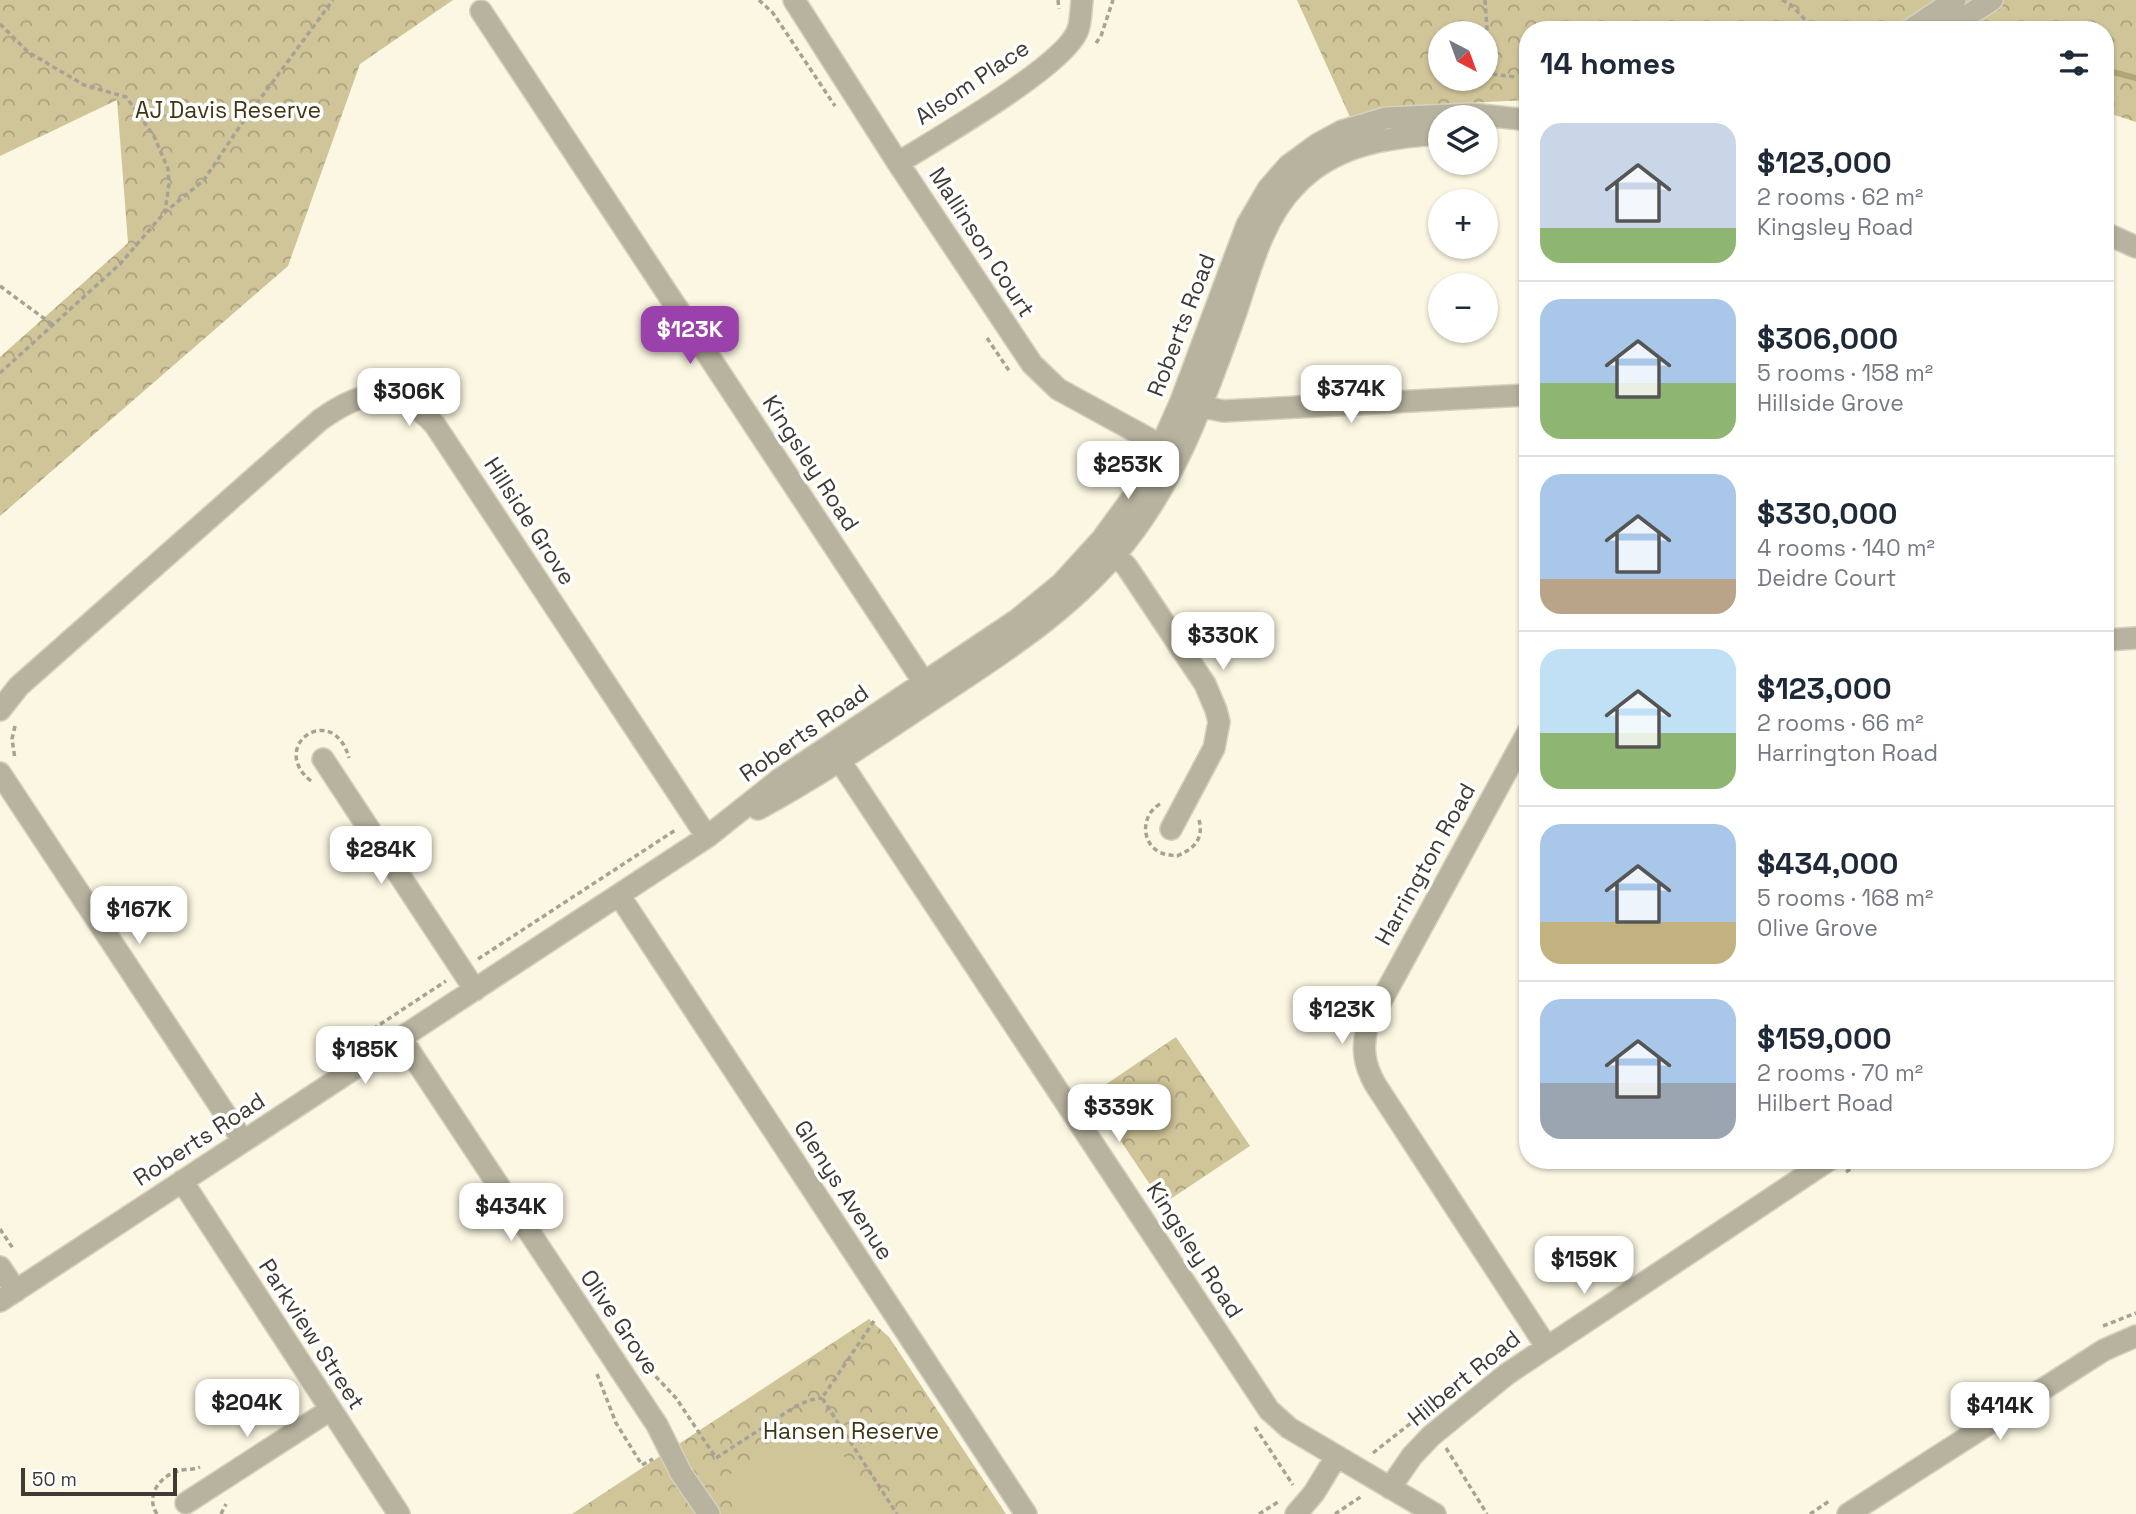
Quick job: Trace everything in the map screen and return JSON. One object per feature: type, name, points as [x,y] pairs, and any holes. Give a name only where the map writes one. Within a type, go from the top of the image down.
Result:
[{"type":"street","name":"Mallinson Court","points":[[794,0],[898,163],[1032,364],[1058,389],[1171,451]]},
{"type":"street","name":"Alsom Place","points":[[898,163],[1035,74],[1060,52],[1077,32],[1082,0]]},
{"type":"street","points":[[1923,21],[1955,0]]},
{"type":"street","points":[[1959,21],[1989,2]]},
{"type":"street","name":"Kingsley Road","points":[[481,11],[930,690]]},
{"type":"street","name":"Roberts Road","points":[[1191,404],[1247,225],[1268,189],[1288,166],[1301,155],[1342,131],[1386,118],[1472,114],[1519,120]]},
{"type":"street","name":"Roberts Road","points":[[1498,127],[1519,122]]},
{"type":"street","name":"Roberts Road","points":[[8,1296],[619,895],[707,836],[780,779],[835,753],[930,690],[1109,546],[1138,490],[1171,451],[1278,206],[1295,185],[1333,157],[1385,139],[1428,135]]},
{"type":"street","points":[[2114,237],[2136,247]]},
{"type":"street","name":"Hillside Grove","points":[[8,714],[19,686],[320,420],[356,398],[382,395],[408,402],[435,425],[707,836]]},
{"type":"street","points":[[1191,404],[1239,410],[1519,395]]},
{"type":"street","points":[[1109,546],[1205,684],[1213,698],[1219,722],[1214,748],[1171,829]]},
{"type":"street","points":[[2114,639],[2136,638]]},
{"type":"street","name":"Harrington Road","points":[[1519,734],[1367,1027],[1363,1049],[1366,1065],[1375,1084],[1546,1346]]},
{"type":"street","name":"Kingsley Road","points":[[835,753],[1269,1410],[1290,1428],[1336,1457],[1365,1463],[1390,1488],[1435,1514]]},
{"type":"street","points":[[323,759],[475,989]]},
{"type":"street","points":[[10,770],[243,1142]]},
{"type":"street","name":"Glenys Avenue","points":[[619,895],[1026,1514]]},
{"type":"street","name":"Olive Grove","points":[[401,1038],[657,1425],[681,1473],[709,1514]]},
{"type":"street","name":"Hilbert Road","points":[[1390,1488],[1431,1436],[1507,1374],[1546,1346],[1833,1169]]},
{"type":"street","name":"Parkview Street","points":[[182,1181],[399,1514]]},
{"type":"street","points":[[2,1269],[8,1296]]},
{"type":"street","points":[[1848,1514],[2104,1350],[2136,1336]]},
{"type":"street","points":[[186,1503],[330,1409]]},
{"type":"street","points":[[1296,1514],[1314,1493],[1336,1457]]},
{"type":"path","points":[[0,373],[120,264],[165,212],[204,180],[237,129],[333,0]]},
{"type":"path","points":[[1058,0],[1059,13]]},
{"type":"path","points":[[1485,0],[1490,74],[1517,77]]},
{"type":"path","points":[[1782,0],[1790,4],[1806,21]]},
{"type":"path","points":[[0,24],[28,52],[84,85],[126,97],[154,136],[168,169],[165,212]]},
{"type":"path","points":[[0,286],[53,325]]},
{"type":"path","points":[[8,714],[15,758],[10,770]]},
{"type":"path","points":[[1166,800],[1154,807],[1145,822],[1151,844],[1166,855],[1177,856],[1195,846],[1201,828],[1201,808]]},
{"type":"path","points":[[372,1030],[695,818]]},
{"type":"path","points":[[0,1229],[21,1261],[2,1269]]},
{"type":"path","points":[[639,1359],[676,1398],[716,1458],[796,1406],[822,1398],[874,1320]]},
{"type":"path","points":[[822,1398],[897,1514]]},
{"type":"path","points":[[1335,1514],[1362,1495],[1358,1492],[1357,1484],[1365,1463],[1423,1414]]},
{"type":"path","points":[[1446,1447],[1487,1514]]},
{"type":"green space","name":"AJ Davis Reserve","points":[[0,0],[453,0],[360,64],[288,266],[0,516],[0,357],[128,243],[117,100],[0,156]]},
{"type":"green space","points":[[1297,0],[2136,0],[2136,122],[2114,115],[2114,21],[1519,21],[1519,100],[1391,107],[1350,117]]},
{"type":"green space","points":[[1176,1037],[1250,1146],[1163,1204],[1090,1095]]},
{"type":"green space","name":"Hansen Reserve","points":[[869,1319],[889,1337],[1006,1514],[572,1514]]},
{"type":"green space","points":[[818,1416],[882,1514],[748,1514],[724,1478]]},
{"type":"waterway","points":[[2114,72],[2136,78]]}]
